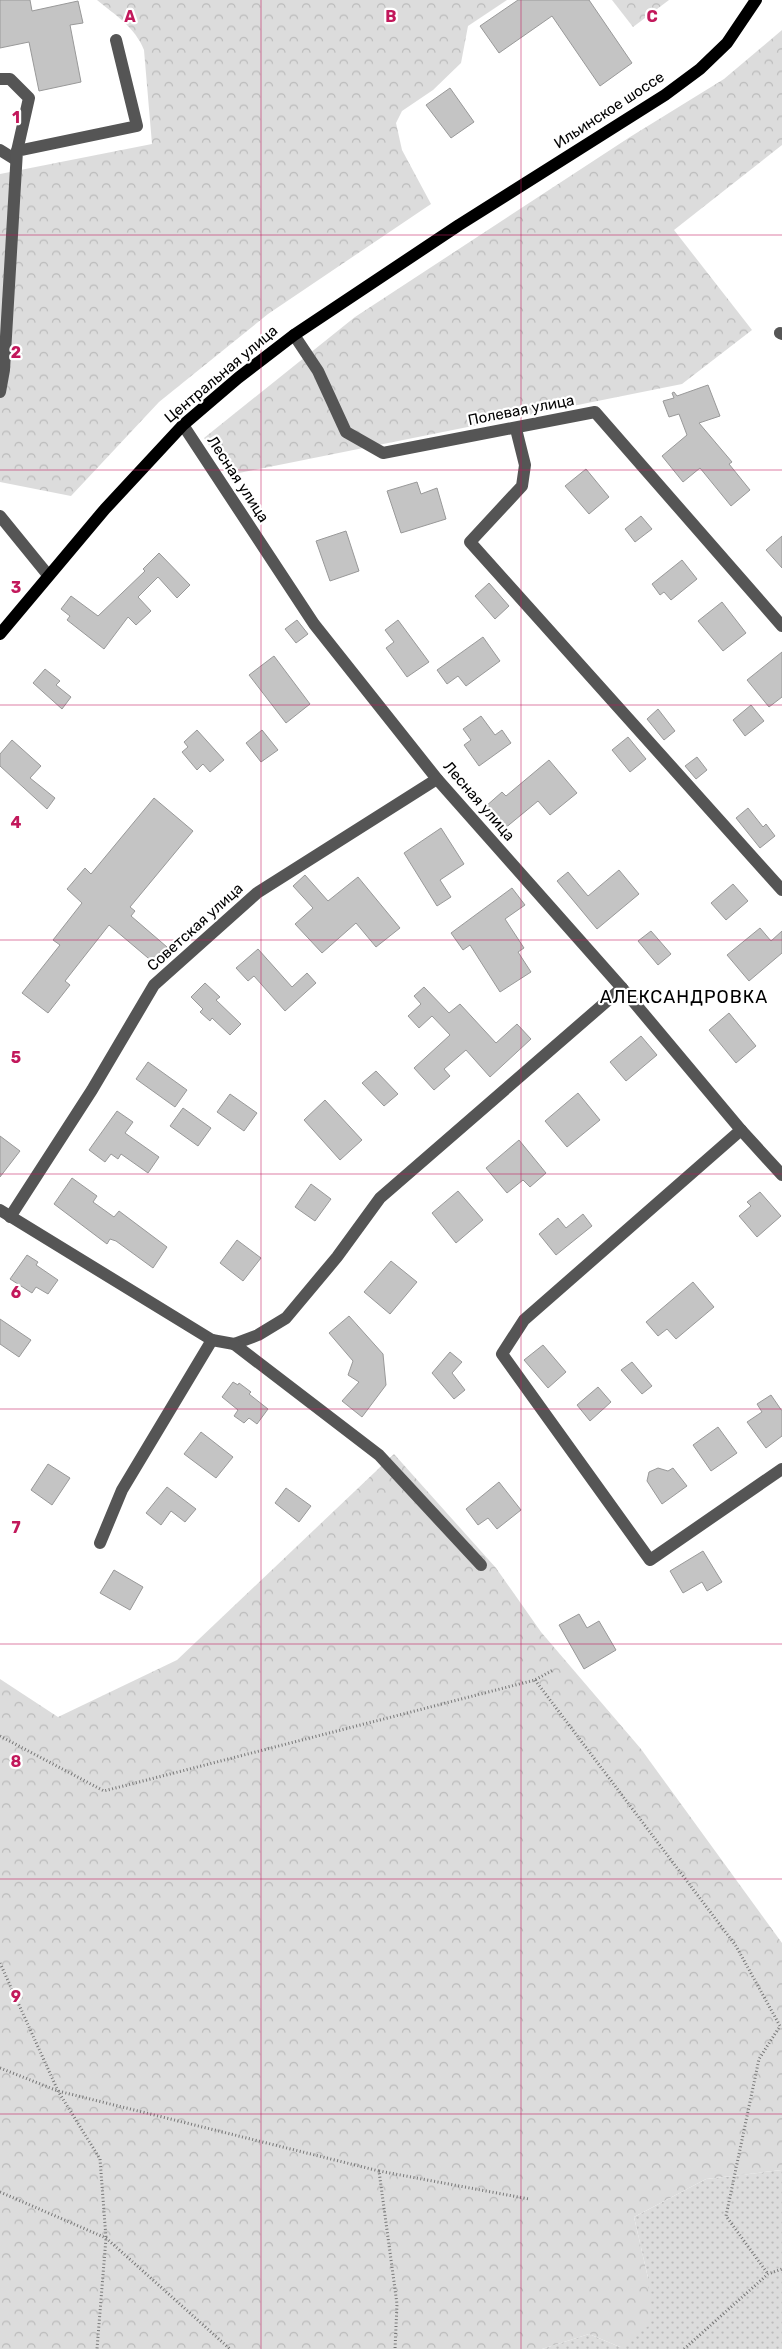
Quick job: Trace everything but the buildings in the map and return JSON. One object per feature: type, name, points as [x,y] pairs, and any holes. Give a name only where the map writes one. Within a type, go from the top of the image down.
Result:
[{"type":"main road","name":"Ильинское шоссе","points":[[459,225],[665,95],[700,69],[727,43],[756,0]]},
{"type":"main road","name":"Центральная улица","points":[[0,634],[105,509],[183,425],[238,378],[294,335],[459,225]]},
{"type":"street","points":[[0,150],[16,156],[137,126],[116,40]]},
{"type":"street","points":[[0,79],[10,79],[29,98],[16,156],[4,370],[0,392]]},
{"type":"street","name":"Полевая улица","points":[[294,335],[318,371],[346,432],[383,453],[595,412],[782,626]]},
{"type":"street","name":"Лесная улица","points":[[183,425],[314,624],[437,779],[622,988],[741,1130],[782,1175]]},
{"type":"street","points":[[516,428],[524,465],[522,486],[470,542],[782,890]]},
{"type":"street","points":[[0,516],[48,575]]},
{"type":"street","name":"Советская улица","points":[[5,1214],[92,1090],[154,985],[257,892],[437,779]]},
{"type":"street","points":[[234,1344],[258,1335],[286,1318],[337,1257],[380,1198],[622,988]]},
{"type":"street","points":[[741,1130],[524,1320],[502,1354],[650,1560],[782,1469]]},
{"type":"street","points":[[5,1214],[212,1340],[234,1344],[379,1455],[482,1565]]},
{"type":"street","points":[[100,1543],[122,1490],[212,1340]]},
{"type":"path","points":[[0,1736],[104,1791],[535,1680],[553,1670]]},
{"type":"path","points":[[535,1680],[736,1946],[780,2026],[759,2059],[726,2216],[768,2274]]},
{"type":"path","points":[[0,1963],[58,2091],[100,2159],[106,2238],[97,2349]]},
{"type":"path","points":[[0,2068],[58,2091],[379,2171],[529,2199]]},
{"type":"path","points":[[379,2171],[397,2304],[396,2349]]},
{"type":"path","points":[[0,2192],[106,2238],[230,2349]]},
{"type":"path","points":[[684,2349],[768,2274],[782,2269]]},
{"type":"green space","points":[[97,0],[507,0],[468,26],[461,63],[433,90],[402,111],[396,123],[402,150],[431,204],[268,314],[159,402],[71,496],[0,482],[0,174],[152,144],[144,50],[130,28]]},
{"type":"green space","points":[[612,0],[669,0],[633,27]]},
{"type":"green space","points":[[782,30],[782,145],[674,230],[752,330],[682,384],[229,475],[204,438],[355,317],[630,137],[724,79]]},
{"type":"green space","points":[[394,1454],[496,1568],[541,1632],[641,1749],[782,1943],[782,2170],[706,2179],[634,2217],[648,2278],[651,2324],[620,2347],[589,2334],[542,2349],[0,2349],[0,1679],[58,1717],[177,1660]]},
{"type":"green space","points":[[782,2170],[782,2349],[542,2349],[589,2334],[620,2347],[648,2278],[634,2217],[706,2179]]},
{"type":"district","name":"АЛЕКСАНДРОВКА","points":[[684,997]]}]
